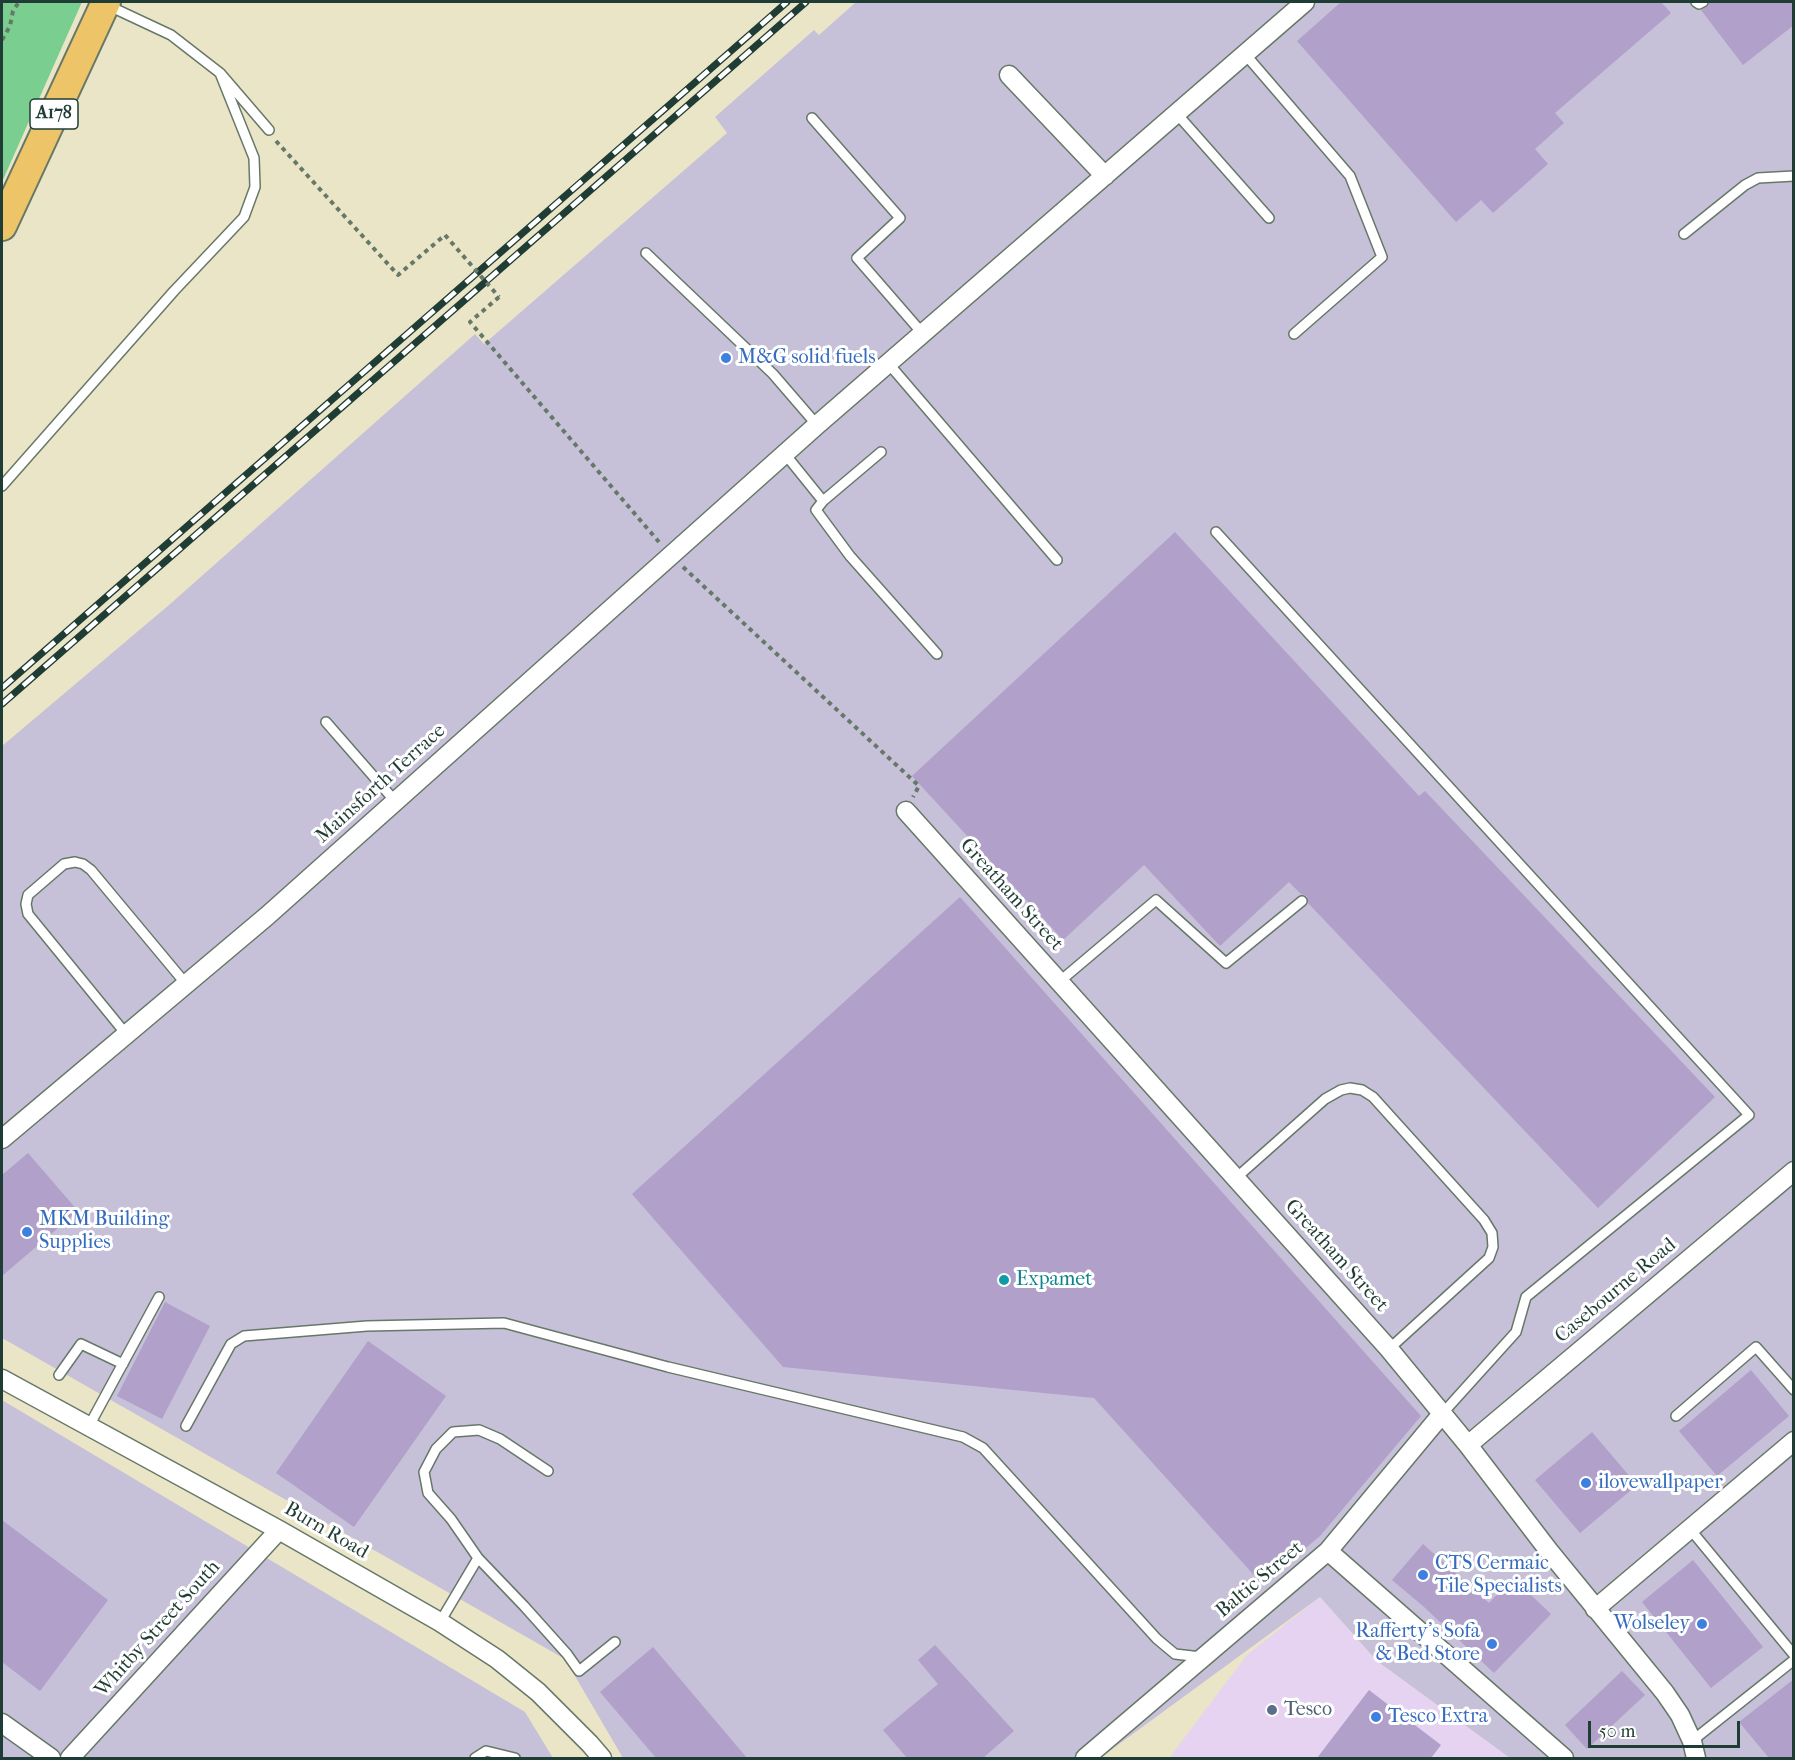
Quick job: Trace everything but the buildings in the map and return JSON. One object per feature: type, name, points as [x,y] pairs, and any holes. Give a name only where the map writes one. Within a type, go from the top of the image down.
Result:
[{"type":"main road","name":"A178","points":[[2,226],[105,3]]},
{"type":"street","name":"Mainsforth Terrace","points":[[2,1139],[267,916],[888,363],[1305,2]]},
{"type":"street","points":[[1009,75],[1105,176]]},
{"type":"street","name":"Greatham Street","points":[[906,811],[1389,1349],[1665,1693],[1680,1715],[1694,1749]]},
{"type":"street","name":"Casebourne Road","points":[[1468,1445],[1793,1172]]},
{"type":"street","name":"Burn Road","points":[[2,1379],[279,1530],[440,1622],[497,1659],[538,1692],[602,1758]]},
{"type":"street","name":"Baltic Street","points":[[1086,1758],[1328,1551],[1442,1414]]},
{"type":"street","points":[[1596,1609],[1792,1446]]},
{"type":"street","name":"Whitby Street South","points":[[70,1758],[279,1530]]},
{"type":"street","points":[[1328,1551],[1564,1758]]},
{"type":"street","points":[[2,1723],[51,1758]]},
{"type":"lane","points":[[1696,2],[1698,4],[1703,2]]},
{"type":"lane","points":[[105,3],[171,35],[220,74],[269,130]]},
{"type":"lane","points":[[1245,54],[1350,176],[1382,257],[1294,334]]},
{"type":"lane","points":[[2,486],[174,291],[244,217],[255,187],[254,158],[220,74]]},
{"type":"lane","points":[[1176,114],[1269,218]]},
{"type":"lane","points":[[812,118],[900,218],[857,258],[923,334]]},
{"type":"lane","points":[[1684,234],[1745,185],[1758,178],[1794,176]]},
{"type":"lane","points":[[646,253],[773,374],[818,425]]},
{"type":"lane","points":[[888,363],[1057,560]]},
{"type":"lane","points":[[881,452],[823,501],[816,510],[843,547],[937,654]]},
{"type":"lane","points":[[785,454],[823,501]]},
{"type":"lane","points":[[1216,532],[1749,1115],[1526,1297],[1516,1332],[1442,1414]]},
{"type":"lane","points":[[326,722],[395,801]]},
{"type":"lane","points":[[126,1034],[28,914],[26,904],[28,895],[64,864],[75,862],[91,870],[186,984]]},
{"type":"lane","points":[[1059,982],[1156,900],[1226,963],[1302,901]]},
{"type":"lane","points":[[1236,1178],[1325,1099],[1350,1088],[1362,1090],[1373,1097],[1477,1213],[1491,1233],[1493,1247],[1489,1258],[1389,1349]]},
{"type":"lane","points":[[89,1426],[159,1297]]},
{"type":"lane","points":[[186,1426],[231,1344],[244,1336],[367,1326],[504,1323],[668,1367],[963,1437],[983,1448],[1157,1639],[1175,1654],[1204,1658]]},
{"type":"lane","points":[[59,1375],[81,1344],[123,1364]]},
{"type":"lane","points":[[1676,1416],[1756,1347],[1794,1390]]},
{"type":"lane","points":[[548,1471],[500,1439],[479,1430],[453,1432],[436,1449],[424,1472],[428,1493],[451,1519],[478,1558],[525,1606],[579,1671],[615,1642]]},
{"type":"lane","points":[[1690,1529],[1794,1655]]},
{"type":"lane","points":[[440,1622],[478,1558]]},
{"type":"lane","points":[[1694,1749],[1794,1660]]},
{"type":"lane","points":[[475,1758],[486,1751],[515,1758]]},
{"type":"path","points":[[2,40],[10,26],[13,11],[19,2]]},
{"type":"path","points":[[269,130],[398,275],[445,235],[499,297],[470,322],[671,557],[919,786],[906,811]]},
{"type":"shaded area","points":[[856,2],[1793,2],[1793,1758],[1510,1758],[1377,1661],[1320,1597],[1100,1758],[623,1758],[565,1659],[2,1338],[2,746],[169,605],[475,334],[484,344],[727,133],[715,117],[814,30],[819,35]]},
{"type":"shaded area","points":[[2,1400],[525,1712],[553,1758],[2,1758]]},
{"type":"shaded area","name":"Tesco","points":[[1320,1597],[1377,1661],[1510,1758],[1169,1758],[1247,1655]]},
{"type":"green space","points":[[2,2],[82,2],[2,182]]},
{"type":"railway","points":[[2,688],[787,2]]},
{"type":"railway","points":[[2,704],[806,2]]},
{"type":"place","name":"M&G solid fuels","points":[[726,358]]},
{"type":"place","name":"MKM Building Supplies","points":[[27,1232]]},
{"type":"place","name":"Expamet","points":[[1004,1280]]},
{"type":"place","name":"ilovewallpaper","points":[[1586,1483]]},
{"type":"place","name":"CTS Cermaic Tile Specialists","points":[[1423,1575]]},
{"type":"place","name":"Wolseley","points":[[1702,1624]]},
{"type":"place","name":"Rafferty's Sofa & Bed Store","points":[[1492,1644]]},
{"type":"place","name":"Tesco","points":[[1272,1710]]},
{"type":"place","name":"Tesco Extra","points":[[1376,1717]]}]
